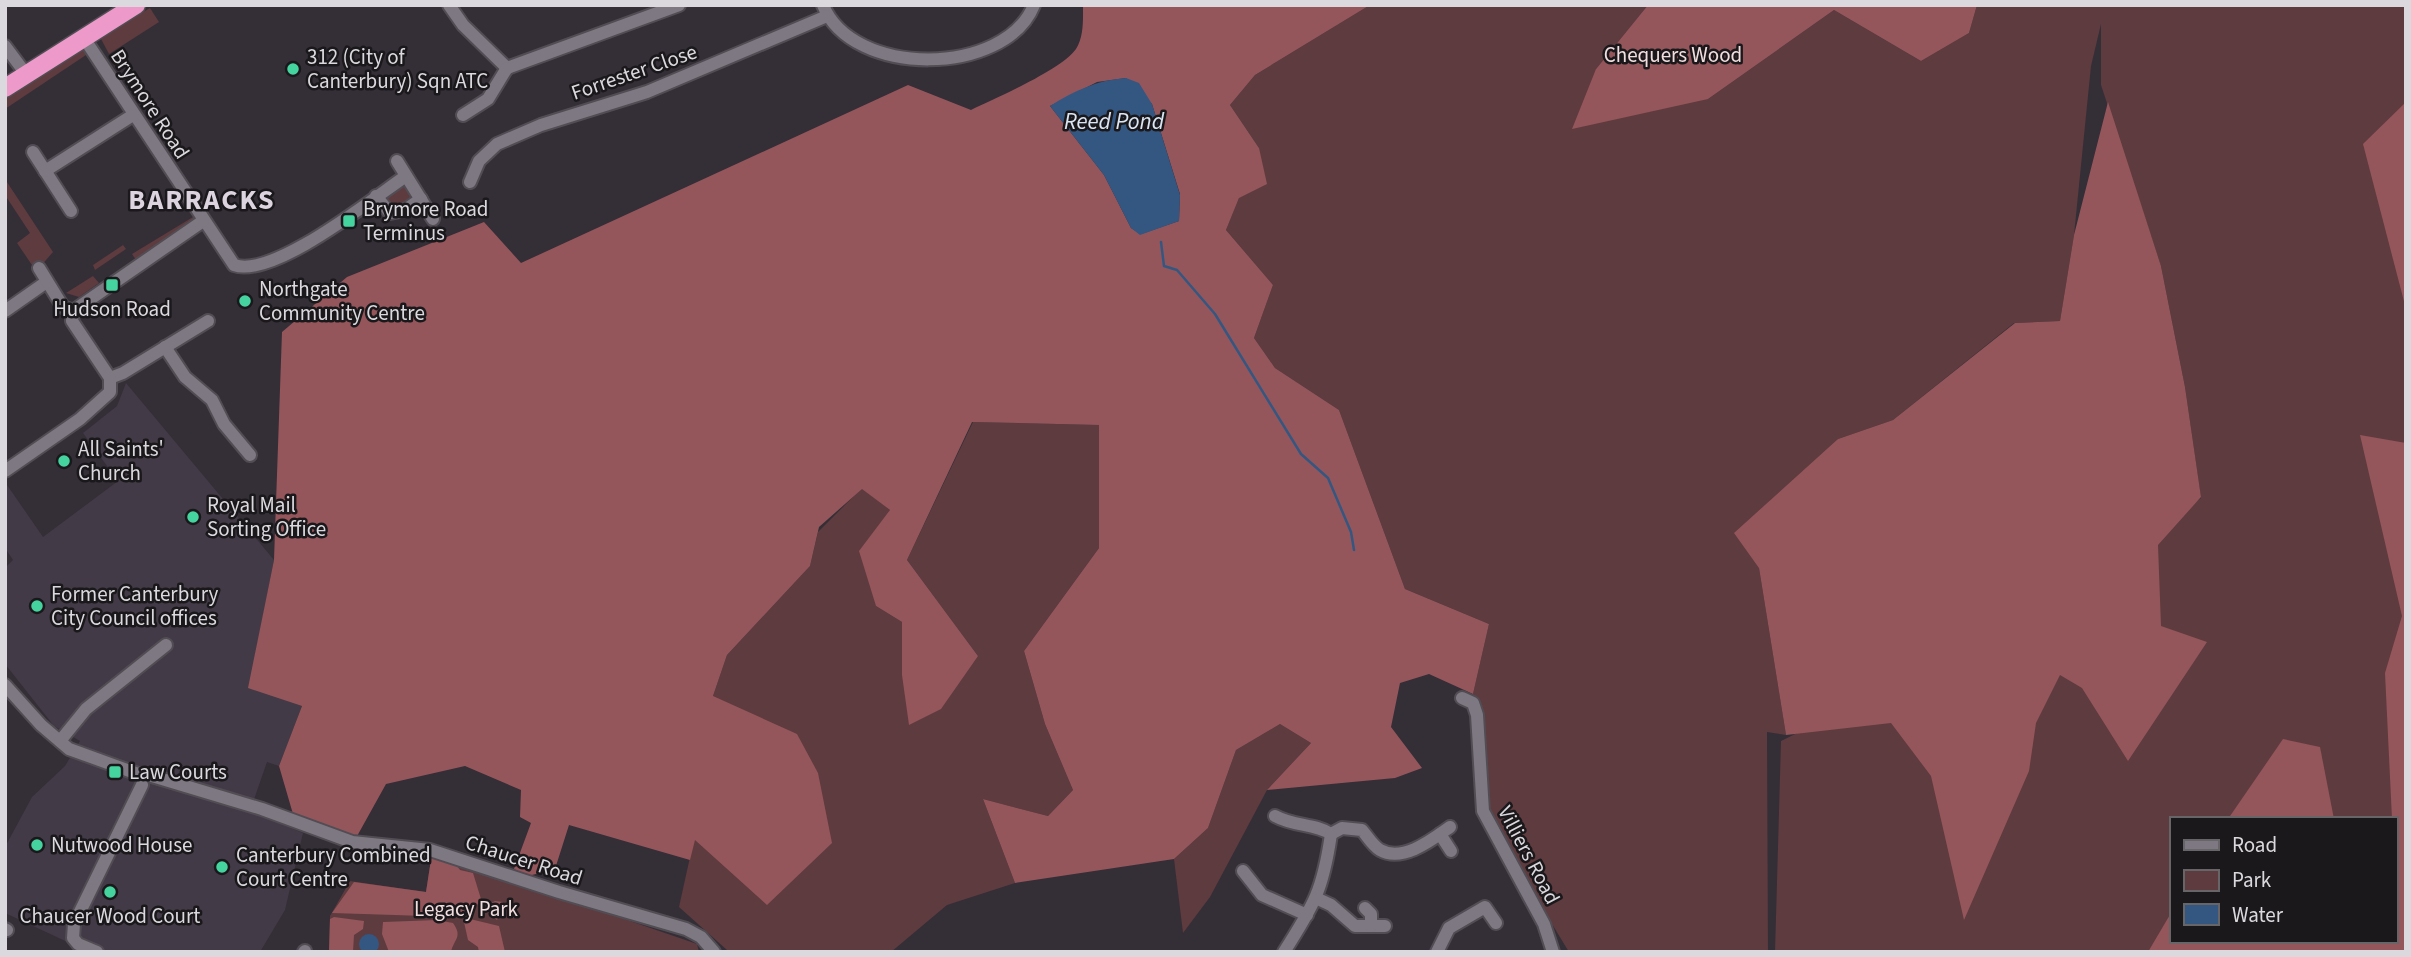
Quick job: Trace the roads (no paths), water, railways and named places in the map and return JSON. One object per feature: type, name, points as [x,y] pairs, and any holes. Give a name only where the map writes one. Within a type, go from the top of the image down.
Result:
[{"type":"highway","points":[[5,88],[136,5]]},
{"type":"street","points":[[449,5],[463,25],[508,68]]},
{"type":"street","points":[[463,115],[488,99],[508,68],[679,5]]},
{"type":"street","points":[[825,11],[835,26],[862,44],[911,61],[960,57],[1006,41],[1028,21],[1034,5]]},
{"type":"street","name":"Forrester Close","points":[[470,182],[479,161],[497,144],[567,116],[647,92],[825,11]]},
{"type":"street","name":"Brymore Road","points":[[84,38],[202,221],[234,265],[243,268],[268,261],[306,244],[406,176]]},
{"type":"street","points":[[5,46],[26,74]]},
{"type":"street","points":[[45,171],[133,115]]},
{"type":"street","points":[[33,152],[71,211]]},
{"type":"street","points":[[397,161],[433,219]]},
{"type":"street","points":[[376,196],[390,214],[405,210],[421,199]]},
{"type":"street","points":[[72,311],[202,221]]},
{"type":"street","points":[[39,268],[63,307],[72,311]]},
{"type":"street","points":[[5,311],[46,283]]},
{"type":"street","points":[[5,471],[106,399],[110,392],[110,378],[72,321],[72,311]]},
{"type":"street","points":[[110,378],[123,373],[208,321]]},
{"type":"street","points":[[165,347],[185,377],[212,400],[234,447],[250,455]]},
{"type":"street","points":[[60,741],[86,709],[166,645]]},
{"type":"street","name":"Chaucer Road","points":[[6,688],[69,749],[144,778],[262,809],[352,842],[430,850],[686,929],[708,942],[714,952]]},
{"type":"street","name":"Villiers Road","points":[[1462,698],[1473,703],[1477,715],[1483,811],[1544,924],[1553,952]]},
{"type":"street","points":[[97,952],[78,944],[72,932],[74,924],[144,778]]},
{"type":"street","points":[[1275,816],[1293,825],[1320,827],[1331,834]]},
{"type":"street","points":[[1331,834],[1342,828],[1355,827],[1362,830],[1379,850],[1392,853],[1415,849],[1445,830],[1451,851]]},
{"type":"street","points":[[1284,952],[1318,898],[1325,875],[1331,834]]},
{"type":"street","points":[[1242,871],[1262,895],[1307,915]]},
{"type":"street","points":[[1318,898],[1338,910],[1349,924],[1378,926],[1365,908]]},
{"type":"street","points":[[1437,952],[1449,928],[1485,907],[1496,923]]},
{"type":"water","name":"Reed Pond","points":[[1126,78],[1139,83],[1152,104],[1180,195],[1179,221],[1140,235],[1131,228],[1104,175],[1050,106],[1086,87]]},
{"type":"water","points":[[369,934],[376,937],[379,944],[376,951],[369,954],[362,951],[359,944],[362,937]]},
{"type":"waterway","points":[[1161,242],[1164,266],[1177,270],[1215,314],[1301,454],[1328,478],[1351,532],[1354,550]]},
{"type":"place","name":"312 (City of Canterbury) Sqn ATC","points":[[293,69]]},
{"type":"place","name":"Brymore Road Terminus","points":[[349,221]]},
{"type":"place","name":"Hudson Road","points":[[112,285]]},
{"type":"place","name":"Northgate Community Centre","points":[[245,301]]},
{"type":"place","name":"All Saints' Church","points":[[64,461]]},
{"type":"place","name":"Royal Mail Sorting Office","points":[[193,517]]},
{"type":"place","name":"Former Canterbury City Council offices","points":[[37,606]]},
{"type":"place","name":"Law Courts","points":[[115,772]]},
{"type":"place","name":"Nutwood House","points":[[37,845]]},
{"type":"place","name":"Canterbury Combined Court Centre","points":[[222,867]]},
{"type":"place","name":"Chaucer Wood Court","points":[[110,892]]},
{"type":"district","name":"BARRACKS","points":[[202,200]]},
{"type":"park label","name":"Chequers Wood","points":[[1673,55]]},
{"type":"park label","name":"Legacy Park","points":[[466,909]]}]
